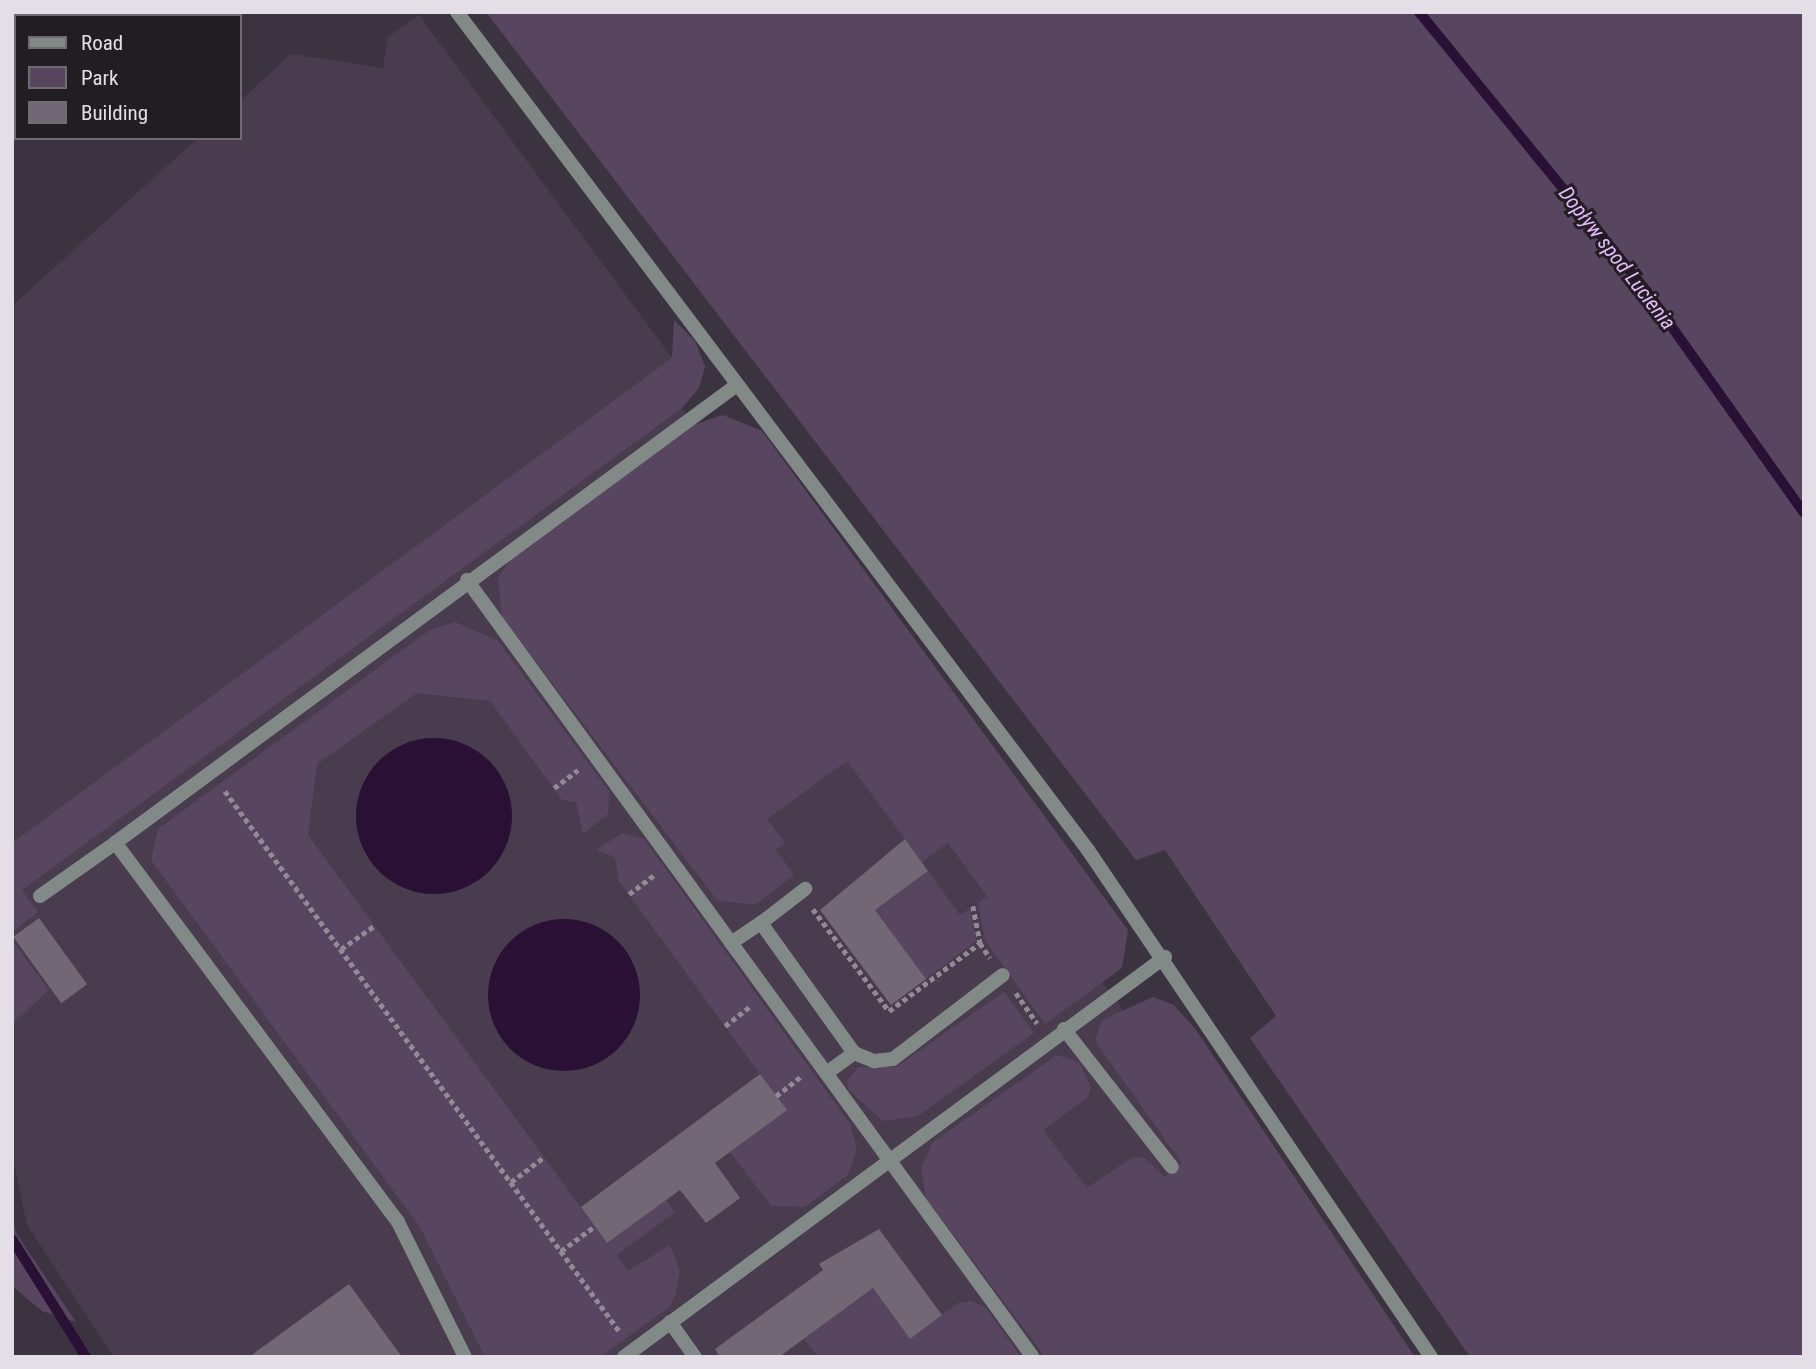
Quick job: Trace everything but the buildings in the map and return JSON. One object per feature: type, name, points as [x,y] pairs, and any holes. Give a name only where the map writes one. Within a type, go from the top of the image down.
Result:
[{"type":"street","points":[[457,12],[1165,957],[1431,1357]]},
{"type":"street","points":[[40,896],[467,580],[737,385]]},
{"type":"street","points":[[467,580],[1032,1356]]},
{"type":"street","points":[[115,843],[398,1222],[465,1357]]},
{"type":"street","points":[[731,943],[803,891]]},
{"type":"street","points":[[761,923],[854,1053],[874,1061],[893,1059],[1003,975]]},
{"type":"street","points":[[628,1353],[888,1157],[1165,957]]},
{"type":"street","points":[[1064,1029],[1172,1167]]},
{"type":"street","points":[[826,1073],[854,1053]]},
{"type":"street","points":[[670,1322],[695,1357]]},
{"type":"path","points":[[211,771],[561,1251],[628,1353]]},
{"type":"path","points":[[554,788],[569,776]]},
{"type":"path","points":[[629,894],[645,882]]},
{"type":"path","points":[[803,891],[890,1011],[980,943]]},
{"type":"path","points":[[341,949],[374,926]]},
{"type":"path","points":[[1018,996],[1049,1040]]},
{"type":"path","points":[[725,1026],[741,1013]]},
{"type":"path","points":[[776,1096],[797,1079]]},
{"type":"path","points":[[511,1182],[544,1157]]},
{"type":"path","points":[[561,1251],[595,1226]]},
{"type":"shaded area","points":[[419,15],[681,370],[675,400],[1112,957],[1103,983],[1124,1011],[1153,1011],[1363,1357],[114,1357],[27,1225],[12,1153],[12,306],[196,140],[242,140],[242,99],[291,54],[383,68],[388,37]]},
{"type":"shaded area","points":[[434,738],[464,744],[489,761],[506,786],[512,816],[506,846],[489,871],[464,888],[434,894],[404,888],[379,871],[362,846],[356,816],[362,786],[379,761],[404,744]]},
{"type":"shaded area","points":[[564,919],[593,925],[617,942],[634,966],[640,995],[634,1024],[617,1048],[593,1065],[564,1071],[535,1065],[511,1048],[494,1024],[488,995],[494,966],[511,942],[535,925]]},
{"type":"green space","points":[[486,12],[1804,12],[1804,1357],[1470,1357],[1250,1038],[1276,1016],[1165,850],[1136,860]]},
{"type":"green space","points":[[674,320],[695,341],[705,367],[699,388],[682,408],[22,890],[38,912],[12,932],[12,843],[672,358]]},
{"type":"green space","points":[[723,415],[762,431],[1128,930],[1122,968],[1045,1024],[985,940],[978,903],[987,896],[948,843],[922,862],[847,761],[767,819],[785,843],[776,850],[794,875],[755,905],[717,900],[502,617],[498,578],[513,555],[694,425]]},
{"type":"green space","points":[[455,622],[497,640],[609,791],[608,814],[583,834],[576,802],[562,800],[490,701],[417,693],[317,764],[308,835],[607,1243],[666,1200],[675,1212],[617,1255],[628,1271],[670,1245],[680,1271],[675,1296],[669,1307],[600,1357],[485,1357],[420,1227],[151,860],[158,829],[431,629]]},
{"type":"green space","points":[[622,833],[644,839],[850,1124],[857,1149],[848,1175],[804,1207],[771,1206],[730,1152],[786,1110],[619,881],[615,857],[596,850]]},
{"type":"green space","points":[[928,871],[960,915],[970,909],[976,941],[926,979],[875,910]]},
{"type":"green space","points":[[12,940],[49,990],[12,1024]]},
{"type":"green space","points":[[1004,992],[1034,1033],[918,1116],[883,1121],[848,1089],[847,1080],[859,1067],[896,1067]]},
{"type":"green space","points":[[1153,997],[1174,1005],[1196,1030],[1415,1357],[1045,1357],[926,1198],[921,1168],[933,1142],[1057,1055],[1079,1062],[1091,1087],[1088,1097],[1043,1130],[1087,1188],[1133,1157],[1145,1158],[1165,1177],[1182,1163],[1095,1041],[1102,1020]]},
{"type":"green space","points":[[12,1215],[16,1233],[76,1322],[42,1311],[12,1286]]},
{"type":"green space","points":[[873,1288],[910,1339],[958,1303],[971,1301],[985,1307],[1021,1357],[818,1357],[804,1339]]},
{"type":"waterway","name":"Dopływ spod Lucienia","points":[[1419,12],[1647,292],[1804,513]]},
{"type":"waterway","points":[[12,1239],[86,1357]]}]
